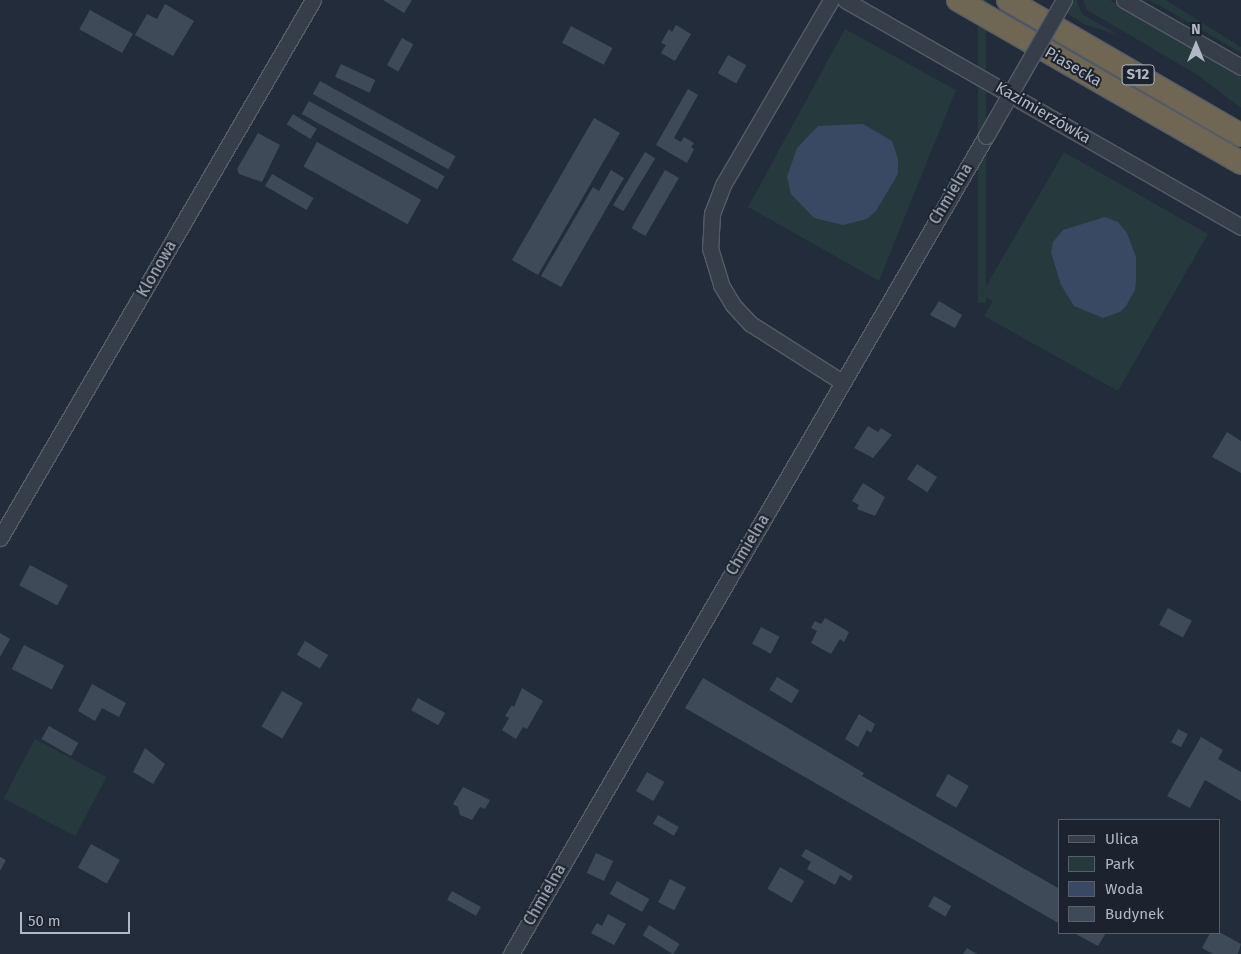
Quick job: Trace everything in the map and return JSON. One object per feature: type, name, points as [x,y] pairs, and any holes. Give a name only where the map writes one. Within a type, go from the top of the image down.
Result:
[{"type":"highway","name":"Piasecka","points":[[958,0],[1241,163]]},
{"type":"highway","name":"Piasecka","points":[[1008,0],[1241,135]]},
{"type":"street","name":"Klonowa","points":[[0,538],[313,0]]},
{"type":"street","points":[[831,0],[723,185],[712,214],[710,248],[721,285],[733,305],[751,324],[842,382]]},
{"type":"street","name":"Kazimierzówka","points":[[845,0],[1241,226]]},
{"type":"street","name":"Chmielna","points":[[511,954],[1064,0]]},
{"type":"street","points":[[1124,0],[1241,68]]},
{"type":"green space","points":[[978,0],[986,0],[986,303],[978,303]]},
{"type":"green space","points":[[1063,0],[1077,0],[1082,14],[1120,36],[1084,24],[1068,14]]},
{"type":"green space","points":[[1083,0],[1110,0],[1241,77],[1241,108],[1196,74],[1087,10]]},
{"type":"green space","points":[[1150,0],[1166,0],[1241,47],[1241,53]]},
{"type":"green space","points":[[845,29],[956,90],[879,281],[748,207]]},
{"type":"green space","points":[[1064,152],[1208,234],[1118,391],[984,316],[993,301],[981,295]]},
{"type":"green space","points":[[35,739],[107,777],[75,836],[4,798]]},
{"type":"water","points":[[863,124],[892,141],[898,159],[898,174],[876,211],[867,219],[843,225],[814,218],[791,194],[787,177],[797,148],[818,126]]},
{"type":"water","points":[[1105,217],[1118,222],[1127,233],[1136,257],[1136,280],[1135,290],[1126,306],[1120,312],[1103,318],[1074,306],[1061,285],[1051,252],[1053,242],[1063,230]]},
{"type":"building","points":[[383,0],[412,0],[404,13]]},
{"type":"building","points":[[165,4],[194,21],[173,56],[135,35],[147,14],[157,19]]},
{"type":"building","points":[[90,10],[133,34],[122,53],[79,29]]},
{"type":"building","points":[[676,25],[691,34],[675,61],[661,53],[666,45],[661,43],[669,29],[672,32]]},
{"type":"building","points":[[571,26],[612,48],[604,65],[562,43]]},
{"type":"building","points":[[402,38],[413,44],[398,71],[387,65]]},
{"type":"building","points":[[728,55],[746,65],[736,84],[718,73]]},
{"type":"building","points":[[341,64],[375,80],[370,93],[335,77]]},
{"type":"building","points":[[320,81],[456,156],[448,169],[313,94]]},
{"type":"building","points":[[688,89],[698,95],[674,138],[681,142],[684,137],[694,143],[691,147],[694,149],[687,163],[656,145]]},
{"type":"building","points":[[309,101],[445,176],[437,189],[302,114]]},
{"type":"building","points":[[293,114],[317,129],[310,139],[287,124]]},
{"type":"building","points":[[594,118],[620,133],[538,275],[512,260]]},
{"type":"building","points":[[258,133],[280,145],[262,182],[239,174],[237,169]]},
{"type":"building","points":[[317,142],[421,200],[408,224],[303,166]]},
{"type":"building","points":[[645,152],[655,158],[623,211],[613,205]]},
{"type":"building","points":[[611,170],[624,178],[561,287],[541,276],[593,187],[599,191]]},
{"type":"building","points":[[665,170],[679,178],[645,236],[632,228]]},
{"type":"building","points":[[272,174],[314,198],[307,210],[265,186]]},
{"type":"building","points":[[939,301],[962,315],[955,328],[930,315]]},
{"type":"building","points":[[868,426],[878,432],[881,428],[892,435],[873,458],[854,448]]},
{"type":"building","points":[[1227,432],[1241,441],[1241,473],[1212,457]]},
{"type":"building","points":[[917,464],[937,477],[927,492],[907,479]]},
{"type":"building","points":[[863,483],[885,497],[875,516],[857,509],[859,505],[852,501]]},
{"type":"building","points":[[30,565],[68,585],[57,605],[19,585]]},
{"type":"building","points":[[1168,608],[1192,621],[1183,637],[1159,625]]},
{"type":"building","points":[[825,618],[849,632],[844,642],[840,639],[831,654],[811,643],[817,631],[811,628],[815,621],[821,624]]},
{"type":"building","points":[[761,627],[780,637],[771,654],[752,644]]},
{"type":"building","points":[[0,633],[10,639],[0,657]]},
{"type":"building","points":[[305,641],[328,655],[320,669],[297,655]]},
{"type":"building","points":[[24,645],[64,665],[52,689],[12,669]]},
{"type":"building","points":[[777,677],[799,690],[792,703],[769,690]]},
{"type":"building","points":[[703,678],[864,773],[862,776],[1058,888],[1058,923],[685,708]]},
{"type":"building","points":[[92,684],[126,703],[119,717],[102,708],[95,721],[78,711]]},
{"type":"building","points":[[522,688],[543,701],[527,729],[523,727],[516,739],[502,730],[509,718],[505,716],[512,705],[514,707]]},
{"type":"building","points":[[282,691],[303,703],[282,739],[262,727]]},
{"type":"building","points":[[418,698],[445,713],[438,725],[411,710]]},
{"type":"building","points":[[859,714],[875,724],[871,733],[867,730],[858,747],[845,739]]},
{"type":"building","points":[[49,726],[78,743],[71,756],[42,739]]},
{"type":"building","points":[[1178,729],[1188,734],[1181,747],[1171,742]]},
{"type":"building","points":[[1201,737],[1223,750],[1218,759],[1241,772],[1241,801],[1205,780],[1190,808],[1167,796]]},
{"type":"building","points":[[145,748],[165,764],[153,784],[133,772]]},
{"type":"building","points":[[647,772],[664,782],[653,801],[636,791]]},
{"type":"building","points":[[948,774],[969,786],[956,808],[936,796]]},
{"type":"building","points":[[463,787],[490,800],[485,809],[480,807],[472,820],[460,815],[458,807],[453,804]]},
{"type":"building","points":[[658,815],[679,827],[674,836],[653,824]]},
{"type":"building","points":[[91,844],[120,860],[107,884],[78,868]]},
{"type":"building","points":[[806,849],[853,876],[850,881],[840,875],[835,885],[807,869],[811,862],[801,856]]},
{"type":"building","points":[[596,853],[613,861],[604,881],[587,873]]},
{"type":"building","points":[[0,857],[6,860],[0,871]]},
{"type":"building","points":[[780,867],[804,881],[792,903],[768,889]]},
{"type":"building","points":[[670,879],[686,887],[674,910],[658,902]]},
{"type":"building","points":[[617,881],[649,899],[642,912],[610,894]]},
{"type":"building","points":[[452,891],[481,907],[476,916],[447,900]]},
{"type":"building","points":[[934,896],[951,906],[945,916],[928,906]]},
{"type":"building","points":[[608,914],[626,924],[614,945],[591,933],[597,923],[602,926]]},
{"type":"building","points":[[649,925],[680,944],[673,954],[643,935]]},
{"type":"building","points":[[1221,933],[1241,944],[1238,954],[1213,954],[1202,948],[1209,934]]},
{"type":"building","points":[[1076,934],[1105,934],[1098,946]]},
{"type":"building","points":[[967,948],[977,954],[963,954]]}]
